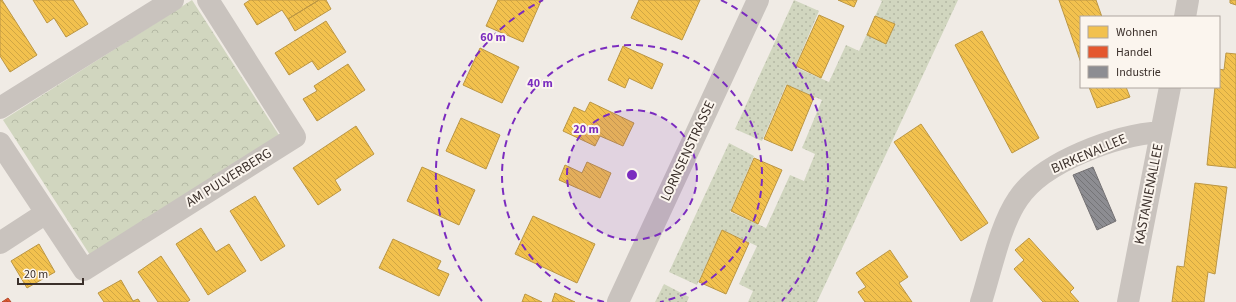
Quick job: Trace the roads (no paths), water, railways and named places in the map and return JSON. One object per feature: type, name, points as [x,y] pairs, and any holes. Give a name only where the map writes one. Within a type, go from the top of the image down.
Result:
[{"type":"street","points":[[0,108],[173,0]]},
{"type":"street","name":"AM PULVERBERG","points":[[0,143],[84,270],[295,137],[208,0]]},
{"type":"street","name":"LORNSENSTRASSE","points":[[618,302],[758,0]]},
{"type":"street","points":[[1185,16],[1188,0]]},
{"type":"street","name":"KASTANIENALLEE","points":[[1128,302],[1170,88]]},
{"type":"street","name":"BIRKENALLEE","points":[[981,302],[1000,238],[1009,216],[1018,200],[1037,178],[1071,158],[1096,148],[1129,136],[1160,132]]},
{"type":"street","points":[[0,243],[46,213]]}]
